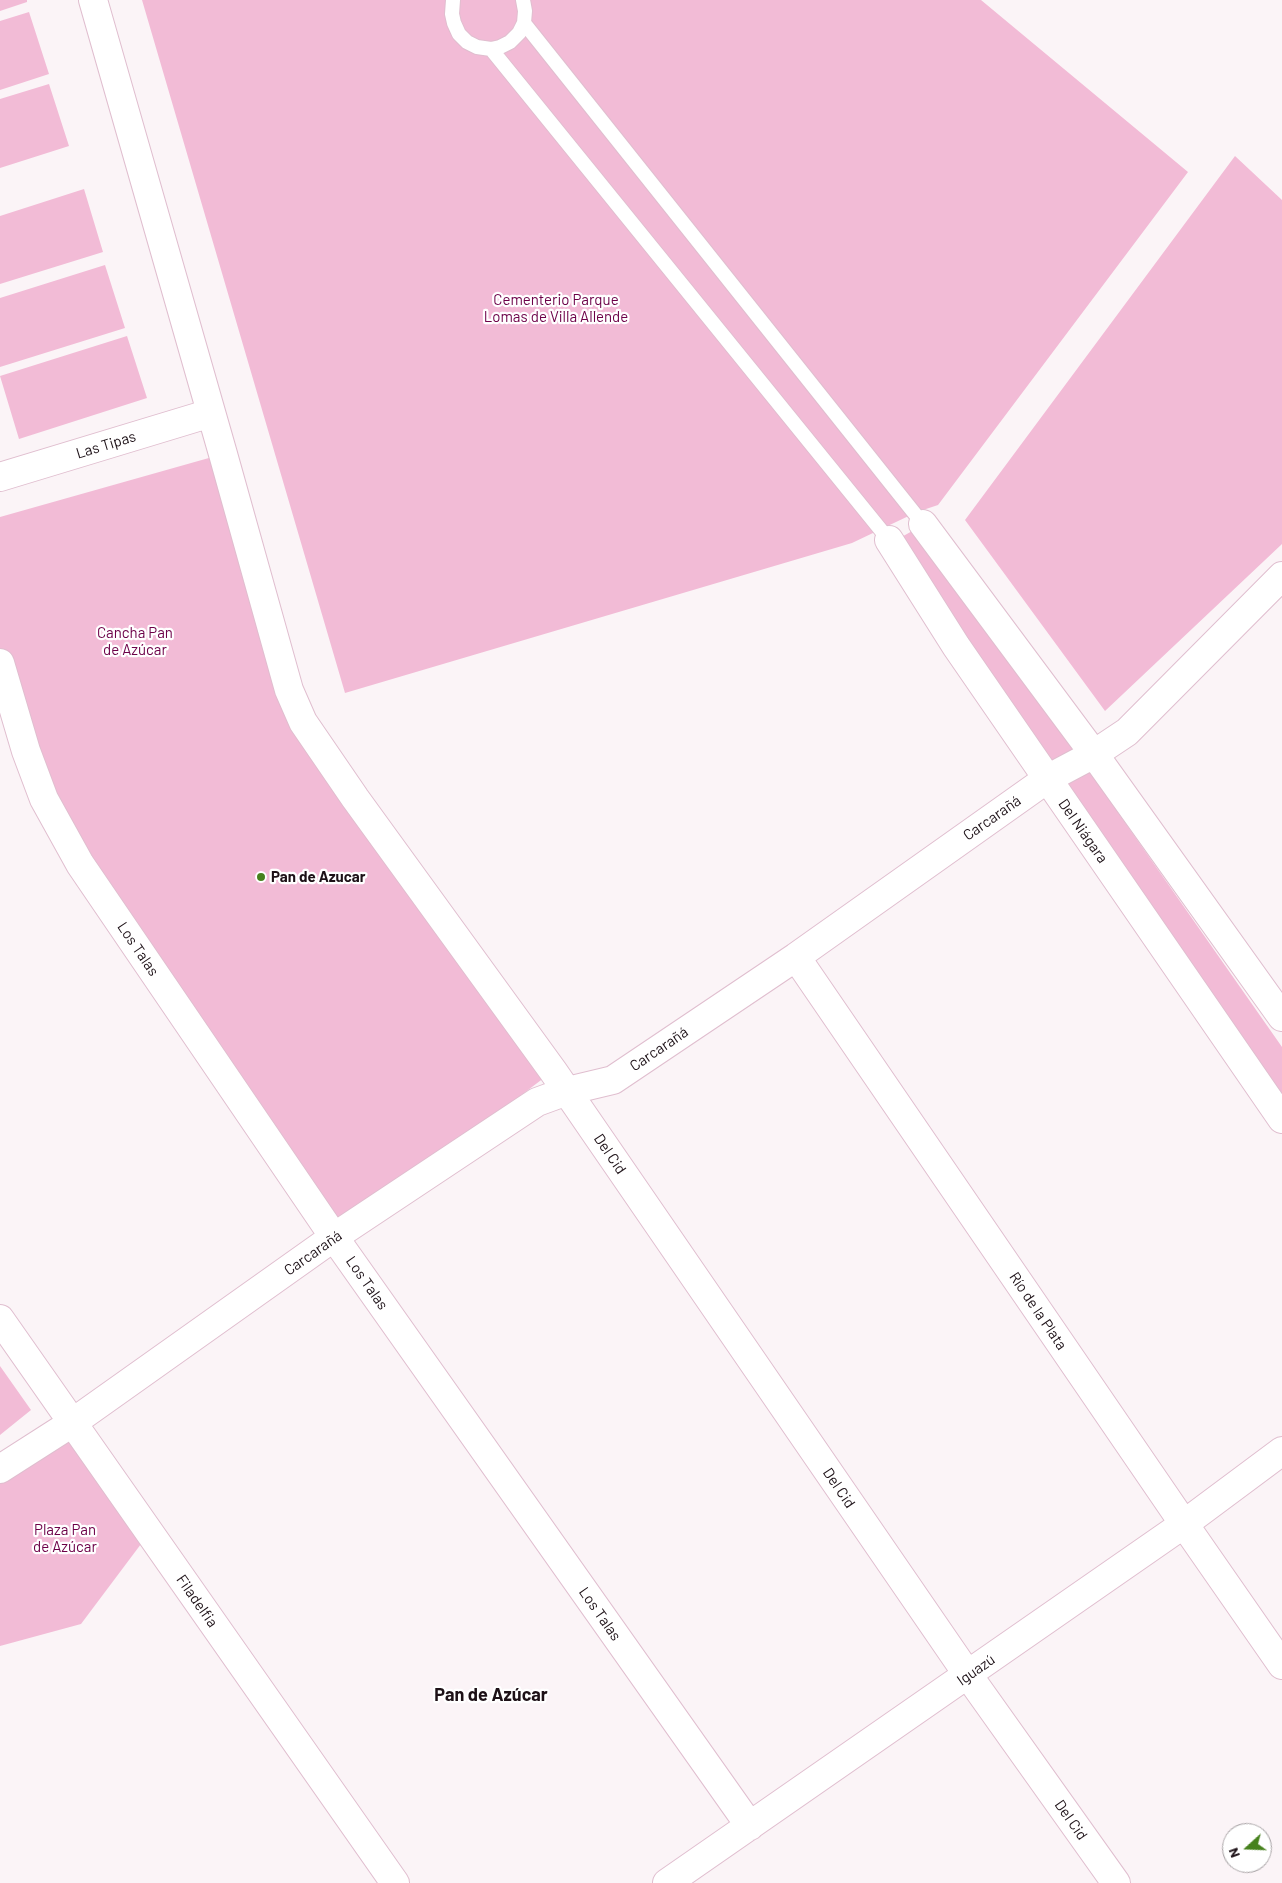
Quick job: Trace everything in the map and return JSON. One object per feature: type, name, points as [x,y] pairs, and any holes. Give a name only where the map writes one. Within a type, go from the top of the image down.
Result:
[{"type":"street","name":"Del Cid","points":[[93,0],[289,690],[303,722],[350,791],[566,1091],[968,1675],[1116,1883]]},
{"type":"street","name":"Las Tipas","points":[[0,477],[211,413]]},
{"type":"street","points":[[923,524],[1094,754],[1282,1017]]},
{"type":"street","name":"Del Niágara","points":[[889,540],[956,646],[1282,1119]]},
{"type":"street","name":"Carcarañá","points":[[0,1469],[72,1423],[334,1237],[537,1102],[566,1091],[613,1080],[796,956],[1047,779],[1094,754],[1127,732],[1282,576]]},
{"type":"street","name":"Los Talas","points":[[0,663],[26,751],[44,799],[80,864],[334,1237],[750,1826]]},
{"type":"street","name":"Río de la Plata","points":[[796,956],[1282,1665]]},
{"type":"street","name":"Filadelfia","points":[[0,1319],[395,1883]]},
{"type":"street","name":"Iguazú","points":[[667,1883],[1184,1524],[1282,1451]]},
{"type":"lane","points":[[453,0],[452,14],[459,34],[467,42],[477,47],[491,49],[510,42],[518,33],[524,23],[523,0]]},
{"type":"lane","points":[[524,23],[923,524]]},
{"type":"lane","points":[[491,49],[889,540]]},
{"type":"green space","points":[[0,0],[27,0],[27,2],[0,11]]},
{"type":"green space","name":"Cementerio Parque Lomas de Villa Allende","points":[[142,0],[981,0],[1188,172],[938,505],[917,512],[852,543],[345,693]]},
{"type":"green space","points":[[29,12],[49,74],[0,90],[0,21]]},
{"type":"green space","points":[[49,84],[69,146],[0,168],[0,99]]},
{"type":"green space","points":[[1235,156],[1282,200],[1282,544],[1105,711],[965,520]]},
{"type":"green space","points":[[84,189],[103,252],[0,284],[0,216]]},
{"type":"green space","points":[[105,265],[125,328],[0,367],[0,298]]},
{"type":"green space","points":[[127,336],[147,398],[19,439],[0,376]]},
{"type":"green space","name":"Cancha Pan de Azúcar","points":[[223,454],[300,713],[553,1071],[339,1234],[52,813],[0,663],[0,517]]},
{"type":"green space","points":[[914,530],[1074,751],[1048,763],[898,539]]},
{"type":"green space","points":[[1082,761],[1282,1047],[1282,1101],[1060,776]]},
{"type":"green space","points":[[0,1366],[31,1410],[0,1435]]},
{"type":"green space","name":"Plaza Pan de Azúcar","points":[[81,1435],[141,1544],[81,1624],[0,1646],[0,1476]]},
{"type":"place","name":"Pan de Azucar","points":[[261,877]]},
{"type":"district","name":"Pan de Azúcar","points":[[491,1695]]}]
